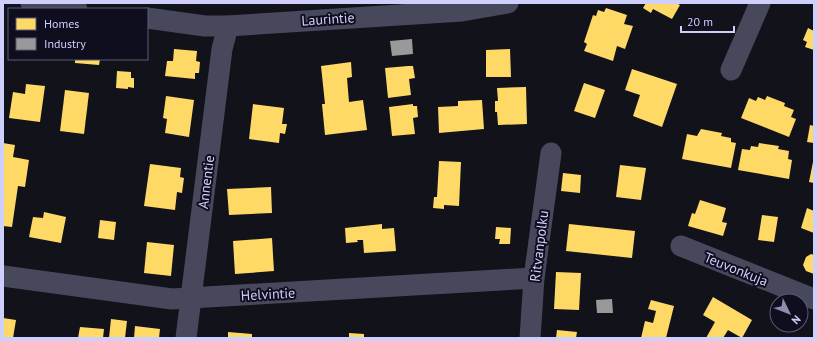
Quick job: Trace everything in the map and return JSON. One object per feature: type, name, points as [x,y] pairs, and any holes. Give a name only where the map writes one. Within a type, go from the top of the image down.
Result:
[{"type":"street","points":[[30,3],[69,8]]},
{"type":"street","name":"Laurintie","points":[[148,18],[205,26],[228,26],[462,11],[508,3]]},
{"type":"street","points":[[731,70],[760,3]]},
{"type":"street","name":"Annentie","points":[[186,338],[222,49],[228,26]]},
{"type":"street","name":"Ritvanpolku","points":[[530,338],[534,278],[551,154]]},
{"type":"street","name":"Teuvonkuja","points":[[681,246],[814,299]]},
{"type":"street","name":"Helvintie","points":[[3,276],[172,299],[534,278]]},
{"type":"building: Homes","points":[[646,3],[676,3],[680,5],[672,19],[653,9],[651,13],[643,8]]},
{"type":"building: Homes","points":[[606,8],[627,15],[624,24],[633,26],[625,49],[617,46],[613,61],[584,51],[587,44],[584,42],[593,15],[596,16],[598,10],[604,12]]},
{"type":"building: Homes","points":[[808,28],[814,31],[814,50],[805,47],[807,42],[803,40]]},
{"type":"building: Homes","points":[[174,49],[197,51],[196,61],[200,62],[199,73],[195,73],[195,79],[165,76],[167,61],[173,61]]},
{"type":"building: Homes","points":[[510,49],[511,77],[486,77],[486,50]]},
{"type":"building: Homes","points":[[75,60],[100,60],[99,65],[75,63]]},
{"type":"building: Homes","points":[[351,62],[352,77],[347,78],[349,102],[363,100],[367,130],[325,135],[322,104],[325,104],[321,66]]},
{"type":"building: Homes","points":[[413,66],[415,78],[409,79],[411,95],[388,98],[385,68]]},
{"type":"building: Homes","points":[[632,69],[677,84],[662,127],[633,116],[640,95],[625,90]]},
{"type":"building: Homes","points":[[117,71],[131,72],[131,78],[134,78],[134,88],[116,88]]},
{"type":"building: Homes","points":[[584,83],[605,90],[595,118],[574,111]]},
{"type":"building: Homes","points":[[26,84],[45,86],[40,122],[9,118],[13,92],[25,94]]},
{"type":"building: Homes","points":[[526,87],[527,124],[498,125],[497,112],[495,112],[495,101],[498,101],[497,88]]},
{"type":"building: Homes","points":[[65,90],[89,93],[84,134],[60,131]]},
{"type":"building: Homes","points":[[166,96],[194,100],[189,137],[165,133],[167,119],[163,118]]},
{"type":"building: Homes","points":[[767,96],[785,103],[784,106],[794,110],[791,117],[796,119],[789,137],[741,118],[749,98],[756,101],[758,97],[765,100]]},
{"type":"building: Homes","points":[[482,100],[484,129],[439,133],[438,107],[458,106],[458,101]]},
{"type":"building: Homes","points":[[253,104],[284,108],[282,124],[287,124],[285,134],[280,133],[279,143],[249,139]]},
{"type":"building: Homes","points":[[413,104],[413,106],[417,106],[418,117],[413,118],[415,134],[392,136],[389,107]]},
{"type":"building: Homes","points":[[810,125],[814,126],[814,143],[807,142]]},
{"type":"building: Homes","points":[[701,129],[722,133],[721,136],[731,138],[731,142],[736,143],[731,168],[682,159],[687,134],[697,136]]},
{"type":"building: Homes","points":[[3,143],[15,145],[13,157],[29,160],[25,187],[18,186],[12,227],[3,226]]},
{"type":"building: Homes","points":[[759,143],[779,146],[778,149],[789,151],[788,159],[792,160],[789,179],[738,170],[742,149],[750,150],[751,146],[758,147]]},
{"type":"building: Homes","points":[[439,161],[461,162],[459,206],[444,205],[444,209],[433,208],[434,197],[437,197]]},
{"type":"building: Homes","points":[[814,162],[814,183],[809,182]]},
{"type":"building: Homes","points":[[150,164],[181,168],[180,177],[184,178],[182,193],[177,192],[175,210],[144,206]]},
{"type":"building: Homes","points":[[620,165],[646,168],[641,200],[616,197]]},
{"type":"building: Homes","points":[[563,173],[581,175],[580,193],[561,191]]},
{"type":"building: Homes","points":[[271,187],[272,213],[229,215],[227,189]]},
{"type":"building: Homes","points":[[700,200],[726,208],[722,222],[727,223],[723,236],[688,226],[692,213],[695,214]]},
{"type":"building: Homes","points":[[807,208],[814,211],[814,233],[801,228]]},
{"type":"building: Homes","points":[[44,212],[66,217],[61,243],[29,237],[33,217],[43,218]]},
{"type":"building: Homes","points":[[762,215],[778,217],[774,242],[758,240]]},
{"type":"building: Homes","points":[[100,220],[116,222],[114,240],[98,238]]},
{"type":"building: Homes","points":[[382,224],[382,229],[394,228],[396,251],[364,253],[363,240],[346,243],[345,228]]},
{"type":"building: Homes","points":[[569,224],[635,231],[632,258],[566,251]]},
{"type":"building: Homes","points":[[496,227],[511,228],[510,244],[499,244],[500,239],[495,239]]},
{"type":"building: Homes","points":[[272,238],[274,271],[235,274],[233,241]]},
{"type":"building: Homes","points":[[147,242],[174,245],[171,276],[144,273]]},
{"type":"building: Homes","points":[[811,254],[814,255],[814,274],[806,271],[803,265],[806,257]]},
{"type":"building: Homes","points":[[556,272],[581,273],[579,310],[554,309]]},
{"type":"building: Homes","points":[[713,297],[752,320],[742,338],[728,330],[723,338],[706,338],[715,322],[703,315]]},
{"type":"building: Homes","points":[[651,300],[674,306],[666,338],[641,338],[645,321],[653,323],[656,311],[648,309]]},
{"type":"building: Homes","points":[[3,318],[16,320],[13,338],[3,338]]},
{"type":"building: Homes","points":[[111,319],[127,321],[125,338],[109,338]]},
{"type":"building: Homes","points":[[135,326],[160,329],[159,338],[134,338]]},
{"type":"building: Homes","points":[[80,327],[104,329],[103,338],[78,338]]},
{"type":"building: Homes","points":[[557,330],[577,332],[576,338],[556,338]]},
{"type":"building: Homes","points":[[228,332],[252,334],[252,338],[228,338]]},
{"type":"building: Homes","points":[[349,333],[364,334],[364,338],[349,338]]},
{"type":"building: Industry","points":[[412,39],[413,54],[392,56],[390,41]]},
{"type":"building: Industry","points":[[612,299],[613,313],[597,313],[596,300]]}]
